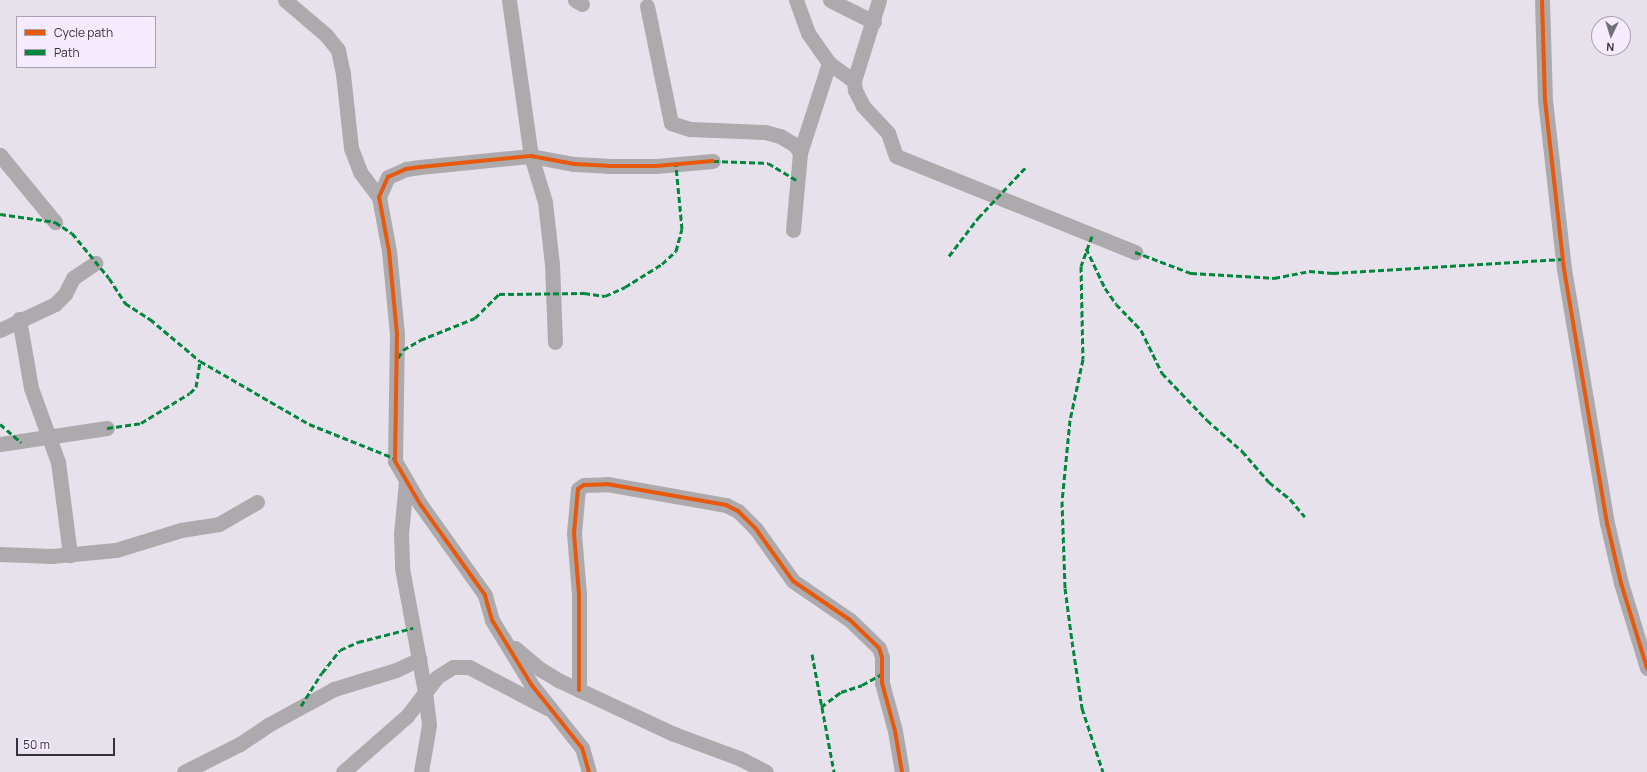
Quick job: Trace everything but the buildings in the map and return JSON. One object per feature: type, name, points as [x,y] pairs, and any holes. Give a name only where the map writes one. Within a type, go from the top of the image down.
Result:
[{"type":"street","points":[[285,0],[326,35],[338,50],[343,74],[351,148],[360,172],[379,197],[390,251],[396,334],[394,457],[406,482],[484,595],[492,620],[532,684],[582,748],[589,772]]},
{"type":"street","points":[[509,0],[531,156],[546,202],[554,342]]},
{"type":"street","points":[[796,0],[808,33],[828,63],[854,81]]},
{"type":"street","points":[[830,0],[874,22]]},
{"type":"street","points":[[879,0],[874,22],[854,81],[857,98],[888,132],[896,156],[1135,252]]},
{"type":"street","points":[[1542,0],[1545,100],[1564,269],[1607,523],[1621,583],[1647,668]]},
{"type":"street","points":[[647,6],[671,123],[690,129],[765,132],[780,136],[795,145],[800,153]]},
{"type":"street","points":[[793,230],[800,153],[828,63]]},
{"type":"street","points":[[0,154],[55,222]]},
{"type":"street","points":[[379,197],[388,177],[406,169],[531,156],[574,164],[608,166],[656,166],[714,161]]},
{"type":"street","points":[[0,330],[55,304],[65,294],[73,278],[95,263]]},
{"type":"street","points":[[19,320],[31,388],[50,436],[62,480],[70,555]]},
{"type":"street","points":[[0,444],[107,428]]},
{"type":"street","points":[[406,482],[401,534],[402,568],[420,659],[429,725],[421,772]]},
{"type":"street","points":[[579,690],[579,594],[574,533],[578,489],[584,485],[606,484],[726,504],[738,511],[756,529],[792,581],[850,620],[877,646],[882,658],[882,683],[895,731],[902,772]]},
{"type":"street","points":[[0,554],[27,556],[70,555],[116,550],[180,530],[219,524],[257,502]]},
{"type":"street","points":[[499,632],[540,670],[579,690],[674,734],[739,758],[766,772]]},
{"type":"street","points":[[184,772],[240,744],[268,725],[334,689],[396,670],[420,659]]},
{"type":"street","points":[[343,772],[407,716],[441,673],[453,667],[463,665],[551,710]]},
{"type":"marked path","points":[[713,161],[768,163],[796,180]]},
{"type":"marked path","points":[[398,358],[403,350],[420,340],[475,318],[499,294],[584,293],[605,296],[625,287],[662,264],[676,251],[682,229],[676,165]]},
{"type":"marked path","points":[[949,256],[978,218],[1025,168]]},
{"type":"marked path","points":[[0,214],[55,222],[72,233],[109,278],[125,303],[150,319],[200,361],[309,424],[394,458]]},
{"type":"marked path","points":[[1092,236],[1081,266],[1083,359],[1070,420],[1062,501],[1065,588],[1082,708],[1103,772]]},
{"type":"marked path","points":[[1086,248],[1105,288],[1116,304],[1141,330],[1162,373],[1207,420],[1242,451],[1269,482],[1290,499],[1305,517]]},
{"type":"marked path","points":[[1135,252],[1191,273],[1274,278],[1309,271],[1333,273],[1563,259]]},
{"type":"marked path","points":[[107,428],[141,423],[190,393],[196,387],[200,361]]},
{"type":"marked path","points":[[0,424],[21,442]]},
{"type":"marked path","points":[[301,706],[322,673],[340,650],[358,642],[413,628]]},
{"type":"marked path","points":[[812,654],[834,772]]},
{"type":"marked path","points":[[821,707],[841,692],[862,685],[882,674]]},
{"type":"cycle path","points":[[1542,0],[1545,100],[1564,269],[1607,523],[1621,583],[1647,668]]},
{"type":"cycle path","points":[[589,772],[582,748],[531,684],[492,620],[485,595],[420,504],[395,461],[397,334],[389,251],[379,197],[388,177],[406,169],[420,167],[531,156],[574,164],[608,166],[656,166],[713,161]]},
{"type":"cycle path","points":[[579,690],[579,594],[574,533],[578,489],[584,485],[607,484],[726,505],[738,511],[756,529],[793,581],[850,620],[879,648],[882,657],[882,683],[895,731],[902,772]]}]
